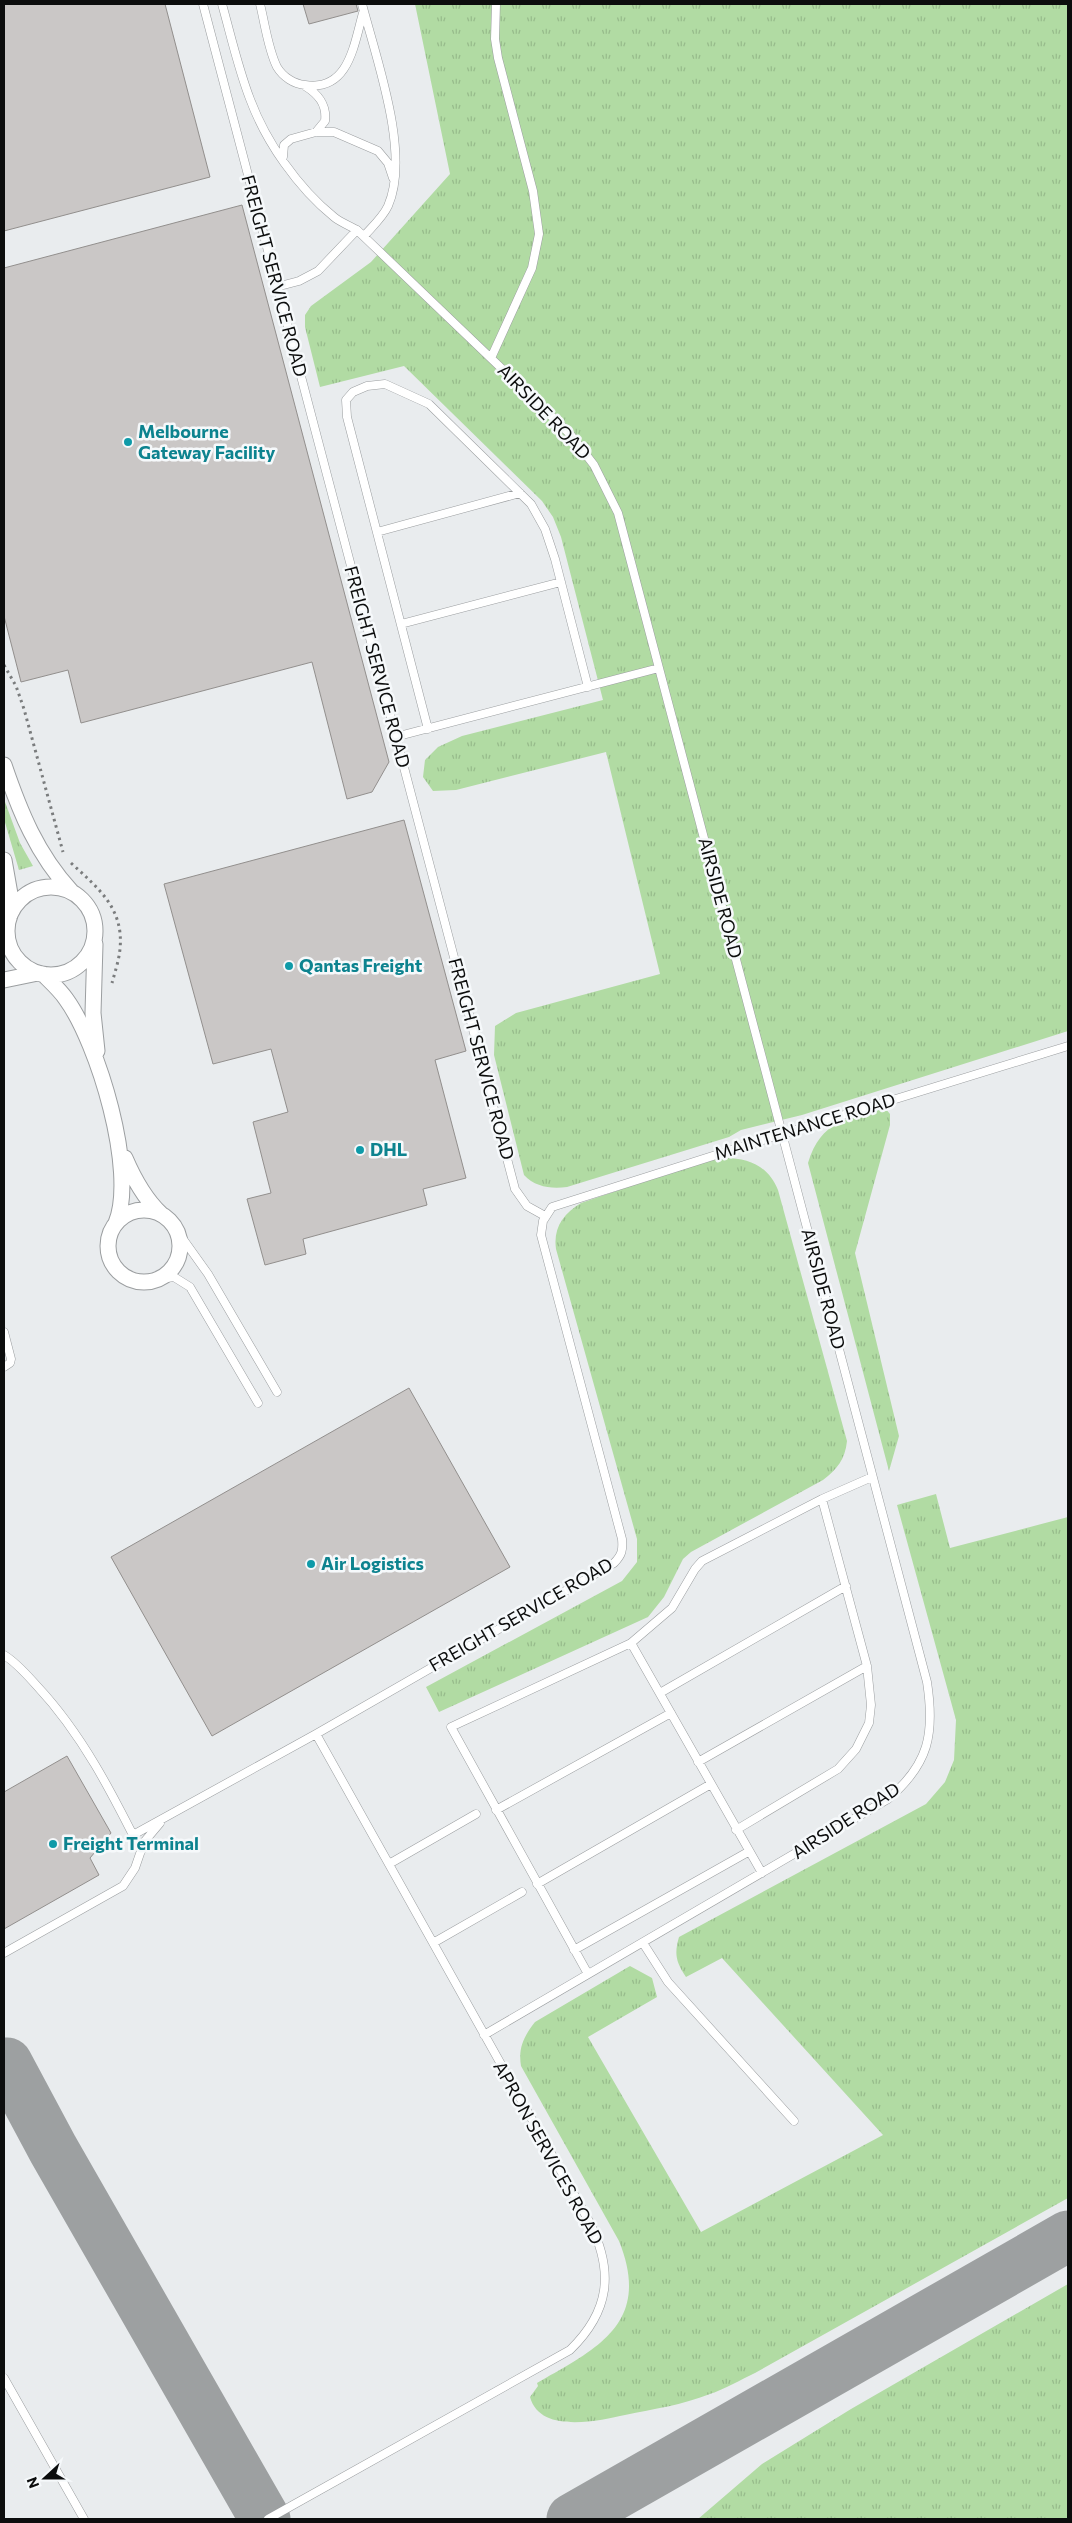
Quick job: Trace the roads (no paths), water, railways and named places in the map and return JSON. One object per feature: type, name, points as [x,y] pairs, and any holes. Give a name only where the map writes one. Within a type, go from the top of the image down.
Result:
[{"type":"street","points":[[4,765],[25,824],[52,868],[92,912],[95,935],[92,992],[99,1068]]},
{"type":"street","points":[[4,860],[10,894],[7,936],[13,952],[24,966],[40,974],[67,1000],[80,1022],[99,1068],[118,1143],[123,1181],[121,1207],[109,1237],[108,1252],[118,1272],[138,1282],[160,1279],[168,1274],[178,1259],[180,1241],[178,1232],[149,1201],[134,1178],[118,1143]]},
{"type":"street","points":[[7,921],[21,898],[34,890],[48,886],[71,891]]},
{"type":"street","points":[[4,980],[40,974],[59,974],[77,967],[90,953],[95,935]]},
{"type":"street","points":[[116,1223],[127,1214],[142,1210],[163,1215]]},
{"type":"lane","name":"FREIGHT SERVICE ROAD","points":[[133,1835],[162,1821],[316,1734],[614,1563],[623,1550],[622,1539],[541,1235],[546,1216],[526,1206],[516,1189],[276,287],[203,4]]},
{"type":"lane","name":"AIRSIDE ROAD","points":[[222,4],[250,101],[272,142],[310,195],[335,218],[364,236],[570,434],[600,475],[618,513],[927,1682],[931,1704],[927,1742],[914,1774],[888,1799],[484,2035]]},
{"type":"lane","points":[[260,4],[278,68],[288,79],[302,85],[318,96],[324,108],[325,121],[316,132]]},
{"type":"lane","name":"AIRSIDE ROAD","points":[[491,358],[532,268],[539,234],[537,206],[497,53],[496,4]]},
{"type":"lane","points":[[302,85],[321,85],[336,79],[343,73],[348,65],[363,8]]},
{"type":"lane","points":[[363,8],[392,120],[397,165],[394,186],[384,213],[364,236]]},
{"type":"lane","points":[[285,162],[283,150],[287,142],[316,132],[334,132],[378,151],[392,170],[394,186]]},
{"type":"lane","points":[[276,287],[299,281],[318,271],[357,230]]},
{"type":"lane","points":[[428,729],[347,417],[346,400],[353,392],[367,386],[385,384],[429,404],[531,504],[545,530],[561,582],[588,686]]},
{"type":"lane","points":[[377,532],[520,493]]},
{"type":"lane","points":[[401,624],[561,582]]},
{"type":"lane","points":[[395,737],[659,668]]},
{"type":"lane","name":"MAINTENANCE ROAD","points":[[546,1216],[556,1205],[1068,1046]]},
{"type":"lane","points":[[178,1232],[208,1274],[277,1392]]},
{"type":"lane","points":[[160,1279],[174,1277],[190,1287],[258,1403]]},
{"type":"lane","points":[[4,1332],[11,1358],[10,1363],[4,1367]]},
{"type":"lane","points":[[588,1974],[450,1727],[632,1643],[672,1608],[694,1569],[702,1561],[822,1499],[872,1477]]},
{"type":"lane","points":[[736,1830],[826,1778],[847,1761],[856,1749],[869,1723],[871,1705],[867,1666],[822,1499]]},
{"type":"lane","points":[[660,1693],[846,1586]]},
{"type":"lane","points":[[632,1643],[748,1852],[762,1873]]},
{"type":"lane","points":[[4,1655],[24,1672],[54,1703],[76,1733],[141,1851]]},
{"type":"lane","points":[[698,1762],[867,1666]]},
{"type":"lane","points":[[496,1810],[670,1713]]},
{"type":"lane","name":"APRON SERVICES ROAD","points":[[268,2519],[554,2361],[570,2350],[584,2337],[598,2313],[606,2282],[605,2264],[600,2243],[316,1734]]},
{"type":"lane","points":[[537,1884],[710,1784]]},
{"type":"lane","points":[[389,1864],[476,1814]]},
{"type":"lane","points":[[4,1953],[123,1886],[135,1868],[144,1842],[162,1821]]},
{"type":"lane","points":[[574,1950],[748,1852]]},
{"type":"lane","points":[[432,1943],[522,1892]]},
{"type":"lane","points":[[642,1943],[668,1982],[794,2121]]},
{"type":"lane","points":[[4,2378],[84,2519]]},
{"type":"place","name":"Melbourne Gateway Facility","points":[[128,442]]},
{"type":"place","name":"Qantas Freight","points":[[289,966]]},
{"type":"place","name":"DHL","points":[[360,1150]]},
{"type":"place","name":"Air Logistics","points":[[311,1564]]},
{"type":"place","name":"Freight Terminal","points":[[53,1844]]}]
